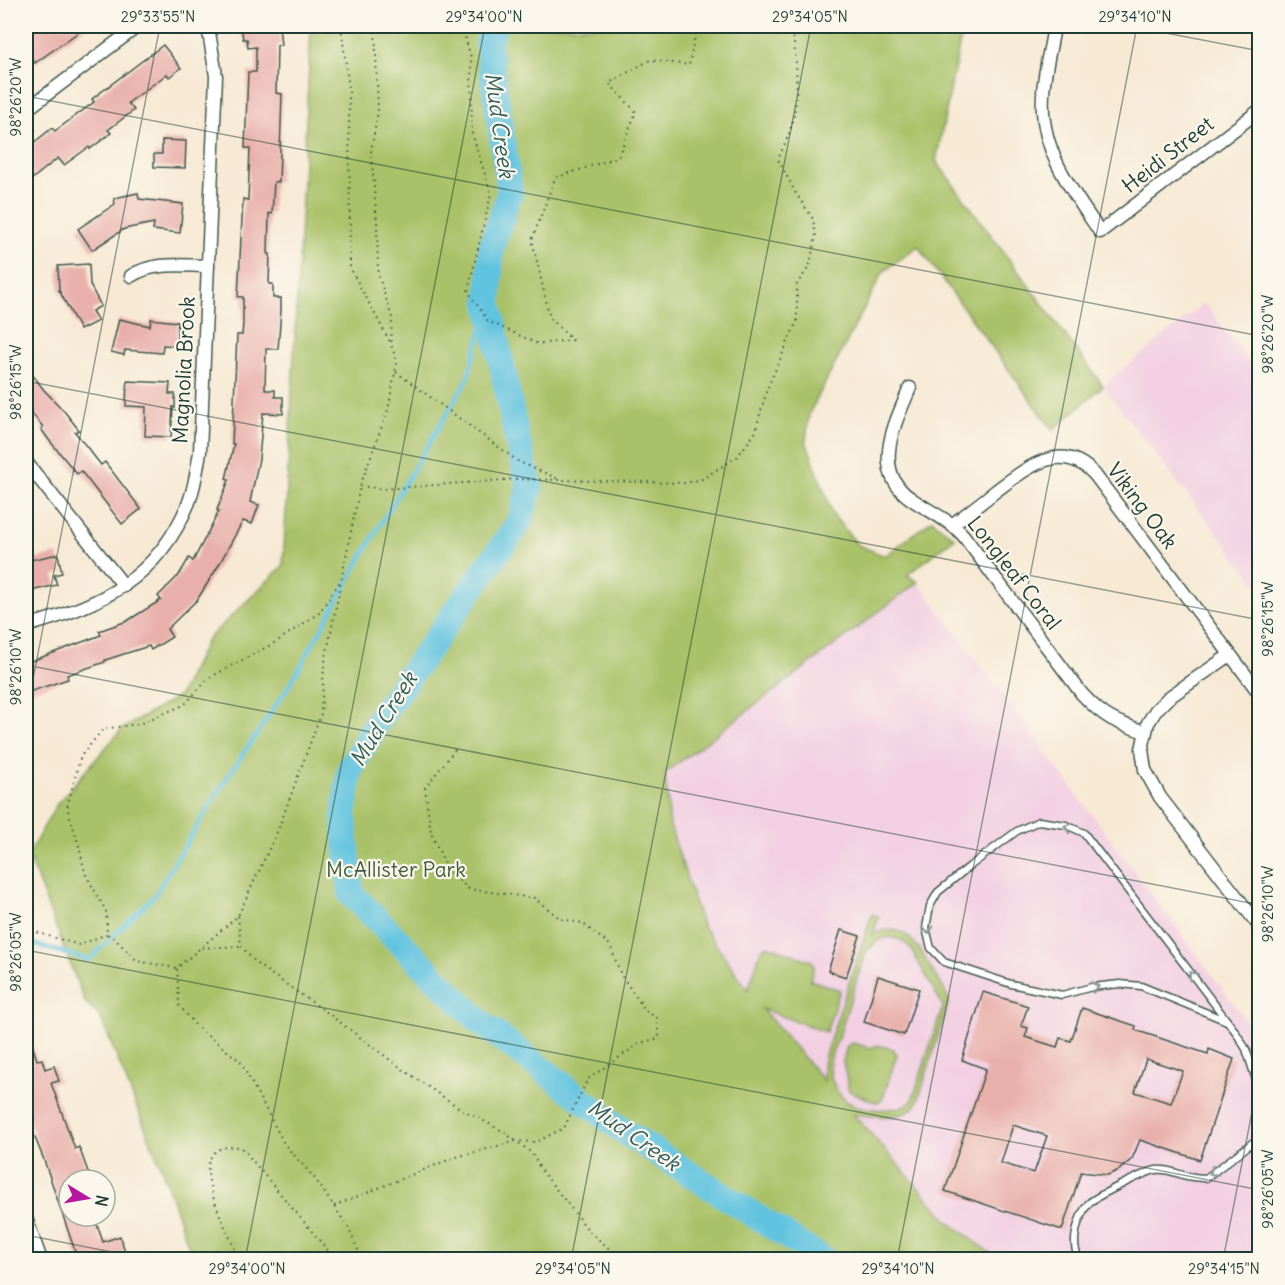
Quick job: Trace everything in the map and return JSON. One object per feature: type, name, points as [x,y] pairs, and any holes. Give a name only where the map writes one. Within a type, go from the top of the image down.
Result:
[{"type":"street","points":[[26,110],[138,26]]},
{"type":"street","name":"Magnolia Brook","points":[[26,626],[92,604],[134,579],[172,535],[188,503],[200,452],[216,76],[208,26]]},
{"type":"street","name":"Heidi Street","points":[[1054,26],[1043,93],[1047,139],[1066,182],[1100,232],[1260,110]]},
{"type":"street","points":[[131,276],[139,271],[158,266],[208,266]]},
{"type":"street","name":"Longleaf Coral","points":[[910,388],[889,439],[890,465],[893,476],[904,494],[952,524],[963,535],[1082,694],[1098,711],[1106,717],[1145,732]]},
{"type":"street","name":"Viking Oak","points":[[952,524],[1023,471],[1043,460],[1057,457],[1070,458],[1082,463],[1095,475],[1260,694]]},
{"type":"street","points":[[26,462],[124,586]]},
{"type":"street","points":[[1230,655],[1168,698],[1156,710],[1145,732],[1142,749],[1145,770],[1160,797],[1260,927]]},
{"type":"street","points":[[26,1218],[41,1260]]},
{"type":"lane","points":[[1227,1021],[1141,986],[1120,984],[1092,987],[1062,995],[1011,984],[944,962],[931,948],[926,928],[930,906],[938,891],[1017,831],[1039,821],[1066,825],[1084,833],[1227,1021],[1246,1049],[1260,1092]]},
{"type":"lane","points":[[1080,1260],[1077,1255],[1075,1233],[1082,1213],[1091,1201],[1153,1170],[1168,1169],[1185,1176],[1206,1178],[1260,1137]]},
{"type":"path","points":[[177,968],[238,916],[278,830],[321,714],[324,667],[360,486],[388,410],[395,372],[396,362],[391,344],[350,268],[350,88],[342,26]]},
{"type":"path","points":[[375,26],[378,111],[371,151],[377,223],[378,274],[392,318],[391,344]]},
{"type":"path","points":[[462,26],[471,58],[472,133],[491,194],[468,291],[488,321],[538,344],[572,340],[550,318],[532,240],[555,178],[618,157],[636,112],[609,83],[650,60],[689,65],[698,26]]},
{"type":"path","points":[[360,486],[383,489],[516,479],[685,483],[702,479],[737,457],[755,433],[767,389],[797,321],[797,284],[809,267],[816,237],[813,219],[795,192],[778,159],[792,125],[796,96],[796,55],[792,26]]},
{"type":"path","points":[[395,372],[519,462],[564,481]]},
{"type":"path","points":[[106,934],[106,910],[85,873],[67,807],[81,756],[103,729],[139,724],[184,705],[209,678],[276,642],[319,613],[343,577]]},
{"type":"path","points":[[334,1206],[453,1158],[516,1141],[536,1143],[564,1128],[588,1079],[640,1043],[659,1038],[657,1018],[646,1011],[621,975],[610,945],[582,923],[561,919],[534,898],[469,889],[448,871],[431,833],[425,788],[457,747]]},
{"type":"path","points":[[238,916],[241,946],[258,965],[405,1071],[458,1107],[516,1141],[532,1154],[541,1170],[589,1230],[622,1260]]},
{"type":"path","points":[[26,929],[79,945],[106,934],[112,936],[137,961],[177,968]]},
{"type":"path","points":[[200,948],[241,946]]},
{"type":"path","points":[[177,968],[179,1005],[197,1027],[240,1061],[285,1145],[316,1180],[348,1227],[365,1260]]},
{"type":"path","points":[[239,1260],[234,1245],[220,1220],[207,1167],[213,1153],[225,1145],[241,1147],[336,1260]]},
{"type":"shaded area","points":[[1204,303],[1259,376],[1259,587],[1103,386]]},
{"type":"shaded area","points":[[918,582],[1259,1038],[1259,1256],[1254,1260],[998,1259],[948,1221],[765,1014],[702,925],[670,826],[665,773]]},
{"type":"green space","name":"McAllister Park","points":[[311,26],[963,26],[936,161],[1103,386],[1053,430],[918,246],[883,272],[809,414],[806,441],[833,515],[858,545],[885,556],[932,520],[955,538],[907,575],[918,582],[665,773],[670,826],[702,925],[748,990],[761,950],[767,945],[812,961],[814,966],[810,980],[840,990],[826,1032],[762,1009],[824,1081],[824,1058],[872,914],[879,917],[873,934],[895,931],[903,934],[917,946],[949,1001],[917,1104],[911,1110],[896,1116],[853,1114],[948,1221],[998,1259],[193,1259],[162,1170],[101,1018],[85,1002],[28,855],[57,804],[122,729],[179,696],[207,640],[283,566]],"holes":[[[889,937],[901,940],[910,947],[943,1006],[912,1101],[891,1109],[860,1108],[847,1101],[837,1091],[831,1078],[832,1055],[867,951],[877,941]]]},
{"type":"green space","points":[[853,1043],[870,1048],[878,1045],[892,1049],[897,1054],[880,1102],[849,1091],[843,1061],[847,1046]]},
{"type":"building","points":[[30,26],[87,26],[35,63],[26,51],[26,29]]},
{"type":"building","points":[[241,26],[279,26],[281,45],[277,45],[276,93],[282,94],[279,182],[274,182],[272,214],[269,213],[268,254],[270,254],[269,284],[273,284],[273,298],[281,298],[281,310],[278,349],[266,349],[265,390],[275,390],[275,397],[283,397],[283,414],[263,413],[259,459],[250,502],[259,505],[252,524],[243,521],[197,600],[167,629],[172,637],[151,650],[149,646],[105,660],[105,662],[67,675],[68,679],[26,693],[26,663],[101,635],[99,631],[127,621],[161,600],[158,596],[179,575],[189,558],[193,561],[219,511],[217,510],[229,480],[226,479],[234,444],[232,444],[237,335],[242,335],[243,324],[243,297],[238,297],[243,199],[248,200],[250,148],[245,148],[248,72],[256,72],[256,47],[248,48],[247,39],[243,39]]},
{"type":"building","points":[[163,45],[181,68],[169,77],[167,74],[128,103],[134,110],[108,130],[111,133],[90,149],[89,147],[64,165],[58,158],[26,184],[26,149],[52,128],[55,131],[94,102],[92,99]]},
{"type":"building","points":[[162,140],[186,141],[185,168],[154,167],[154,154],[162,154]]},
{"type":"building","points":[[138,193],[139,199],[183,204],[180,233],[153,230],[154,223],[124,229],[92,250],[78,229],[115,204],[114,198]]},
{"type":"building","points":[[89,264],[90,285],[101,306],[92,311],[98,321],[80,330],[59,290],[58,266]]},
{"type":"building","points":[[119,319],[150,326],[151,319],[178,322],[176,346],[163,345],[162,353],[125,350],[124,355],[111,352]]},
{"type":"building","points":[[26,366],[79,430],[75,432],[101,465],[105,462],[141,509],[122,524],[81,471],[77,474],[49,440],[41,429],[43,427],[26,406]]},
{"type":"building","points":[[127,381],[170,383],[169,394],[175,394],[171,437],[145,436],[146,407],[126,406]]},
{"type":"building","points":[[58,554],[62,573],[54,575],[57,585],[26,592],[26,561]]},
{"type":"building","points":[[841,930],[860,936],[846,977],[828,971]]},
{"type":"building","points":[[878,976],[919,989],[904,1035],[864,1022]]},
{"type":"building","points":[[983,992],[1028,1006],[1021,1026],[1028,1028],[1025,1037],[1057,1047],[1060,1038],[1071,1041],[1082,1008],[1136,1026],[1135,1030],[1208,1054],[1209,1049],[1234,1059],[1200,1160],[1140,1140],[1132,1159],[1119,1170],[1108,1175],[1081,1172],[1062,1230],[945,1191],[986,1069],[962,1060]],"holes":[[[1146,1059],[1183,1071],[1171,1103],[1135,1092]],[[1013,1125],[1047,1136],[1034,1173],[1001,1163]]]},
{"type":"building","points":[[26,1032],[28,1032],[37,1060],[42,1059],[45,1069],[54,1066],[59,1081],[51,1083],[75,1149],[79,1147],[87,1168],[57,1168],[57,1198],[44,1160],[26,1115]]},
{"type":"building","points":[[67,1228],[98,1228],[103,1242],[120,1236],[128,1260],[78,1260]]},
{"type":"waterway","name":"Mud Creek","points":[[494,26],[488,44],[510,192],[491,248],[489,303],[517,439],[530,488],[520,521],[380,717],[350,769],[344,817],[351,894],[480,1022],[626,1133],[824,1260]]},
{"type":"waterway","points":[[26,942],[89,960],[154,896],[225,781],[292,681],[380,525],[467,380],[489,303]]}]
